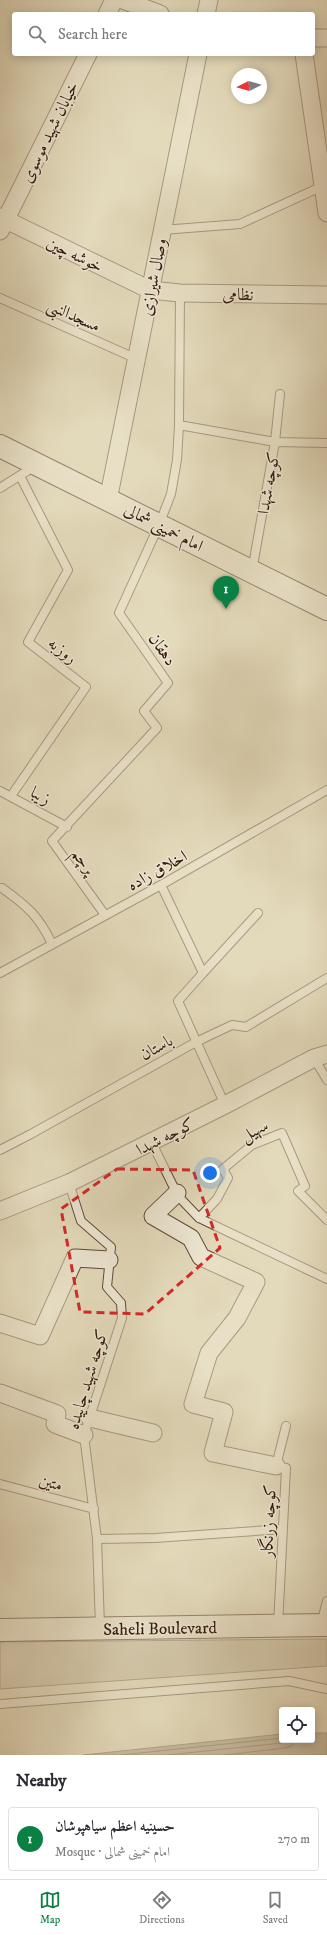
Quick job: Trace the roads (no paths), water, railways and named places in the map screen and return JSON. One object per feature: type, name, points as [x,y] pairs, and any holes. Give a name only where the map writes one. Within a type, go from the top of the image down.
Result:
[{"type":"main road","name":"امام خمینی شمالی","points":[[0,446],[327,609]]},
{"type":"main road","name":"Saheli Boulevard","points":[[0,1630],[278,1627],[325,1625]]},
{"type":"street","points":[[108,12],[114,0]]},
{"type":"street","points":[[123,0],[155,12]]},
{"type":"street","points":[[206,12],[209,0]]},
{"type":"street","points":[[315,38],[327,38]]},
{"type":"street","name":"خیابان شهید موسوی","points":[[2,222],[87,56]]},
{"type":"street","name":"وصال شیرازی","points":[[108,500],[198,56]]},
{"type":"street","points":[[304,56],[325,185],[327,213]]},
{"type":"street","name":"خوشه چین","points":[[2,222],[150,290]]},
{"type":"street","name":"نظامی","points":[[150,290],[180,294],[327,295]]},
{"type":"street","name":"کوچه شهدا","points":[[0,1211],[69,1184],[320,1056]]},
{"type":"street","points":[[177,1193],[153,1216],[191,1238],[201,1257],[256,1282],[237,1318],[209,1353],[193,1404],[224,1412],[214,1453],[276,1466]]},
{"type":"street","points":[[0,1323],[40,1336],[75,1258],[110,1260]]},
{"type":"street","points":[[0,1393],[57,1414],[55,1424],[84,1435]]},
{"type":"street","points":[[90,1418],[153,1433]]},
{"type":"lane","points":[[162,230],[240,224],[325,185]]},
{"type":"lane","points":[[159,525],[171,494],[177,460],[179,425],[180,294]]},
{"type":"lane","name":"مسجدالنبی","points":[[0,298],[137,359]]},
{"type":"lane","name":"کوچه شهدا","points":[[252,572],[275,442],[280,394]]},
{"type":"lane","points":[[179,425],[275,442],[327,443]]},
{"type":"lane","points":[[0,488],[38,465]]},
{"type":"lane","name":"روزبه","points":[[11,796],[86,687],[28,642],[68,570],[20,476]]},
{"type":"lane","name":"دهقان","points":[[66,827],[157,728],[144,711],[168,683],[119,613],[159,525]]},
{"type":"lane","name":"اخلاق زاده","points":[[0,973],[162,885],[327,790]]},
{"type":"lane","name":"زیبا","points":[[0,791],[66,827]]},
{"type":"lane","name":"پرچم","points":[[66,827],[52,841],[105,915]]},
{"type":"lane","points":[[162,885],[203,972]]},
{"type":"lane","points":[[2,888],[26,906],[43,925],[52,944]]},
{"type":"lane","points":[[225,1105],[178,1001],[258,913]]},
{"type":"lane","name":"باستان","points":[[0,1150],[196,1042],[232,1025],[246,1027],[327,978]]},
{"type":"lane","points":[[320,1056],[327,1080]]},
{"type":"lane","name":"سهیل","points":[[199,1218],[218,1199],[228,1178],[223,1169],[252,1145],[282,1132],[305,1186],[298,1191],[327,1220]]},
{"type":"lane","points":[[152,1143],[177,1193],[199,1218],[327,1279]]},
{"type":"lane","name":"کوچه شهید چاییده","points":[[69,1184],[81,1221],[111,1247],[107,1287],[121,1303],[122,1318],[84,1435],[97,1539],[100,1628]]},
{"type":"lane","name":"کوچه زرنگار","points":[[278,1627],[286,1468],[276,1466],[286,1426]]},
{"type":"lane","name":"متین","points":[[0,1484],[94,1509]]},
{"type":"lane","points":[[97,1539],[155,1538],[283,1529]]},
{"type":"lane","points":[[325,1625],[327,1601]]},
{"type":"lane","points":[[0,1704],[289,1681],[327,1689]]},
{"type":"water","points":[[315,1733],[327,1733],[327,1755],[83,1755],[279,1734],[279,1743],[315,1743]]},
{"type":"place","name":"حسینیه اعظم سیاهپوشان","points":[[226,609]]}]
